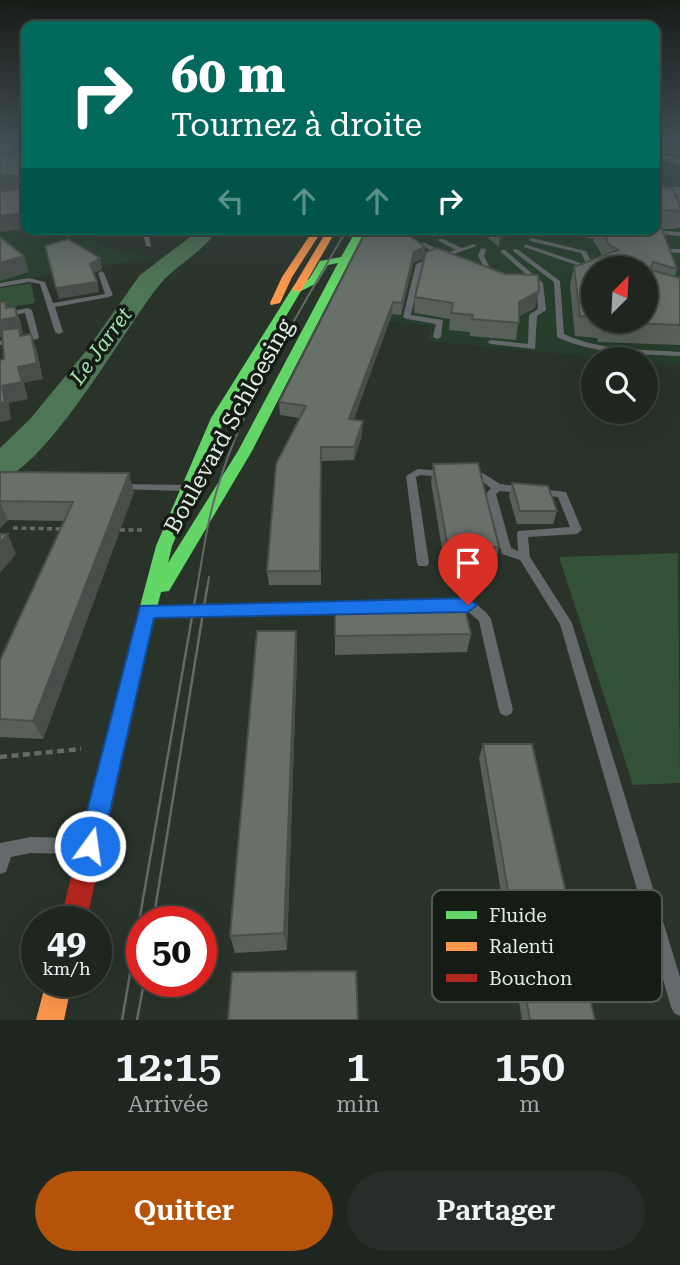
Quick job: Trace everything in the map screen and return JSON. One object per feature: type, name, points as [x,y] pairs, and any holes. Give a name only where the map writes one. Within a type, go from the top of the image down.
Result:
[{"type":"main road","name":"Boulevard Schloesing","points":[[231,397],[232,377],[271,314],[288,276],[315,235]]},
{"type":"main road","points":[[297,289],[328,235]]},
{"type":"main road","name":"Boulevard Schloesing","points":[[146,611],[245,451],[359,235]]},
{"type":"main road","name":"Boulevard Schloesing","points":[[77,906],[146,611],[164,546],[186,488],[231,397],[297,289],[313,281],[324,263],[345,259]]},
{"type":"main road","points":[[50,1020],[55,997]]},
{"type":"street","points":[[660,191],[680,191]]},
{"type":"lane","points":[[660,200],[670,201],[680,226]]},
{"type":"lane","points":[[660,232],[680,234]]},
{"type":"lane","points":[[146,235],[149,246]]},
{"type":"lane","points":[[588,236],[613,238],[612,235]]},
{"type":"lane","points":[[441,240],[461,250]]},
{"type":"lane","points":[[581,264],[529,243],[584,252],[586,256]]},
{"type":"lane","points":[[423,244],[444,255]]},
{"type":"lane","points":[[438,337],[440,322],[407,317],[419,264],[474,246]]},
{"type":"lane","points":[[483,249],[481,256],[494,280],[500,284]]},
{"type":"lane","points":[[515,250],[557,281],[559,335],[571,342],[597,347],[680,354]]},
{"type":"lane","points":[[669,263],[664,250],[680,251]]},
{"type":"lane","points":[[491,342],[532,347],[533,314],[542,310],[540,283],[503,251]]},
{"type":"lane","points":[[50,306],[109,295],[101,272]]},
{"type":"lane","points":[[0,285],[29,280],[43,283],[59,332]]},
{"type":"lane","points":[[0,315],[27,310],[35,337],[0,344]]},
{"type":"lane","points":[[423,563],[411,476],[418,472],[479,475],[497,487],[562,494],[577,530],[522,534],[524,557],[566,624],[645,890]]},
{"type":"lane","points":[[106,486],[186,488]]},
{"type":"lane","points":[[497,487],[491,494],[506,551],[524,557]]},
{"type":"lane","points":[[440,606],[468,605],[485,619],[506,710]]},
{"type":"lane","points":[[146,611],[370,607]]},
{"type":"lane","points":[[2,856],[31,845],[90,846]]},
{"type":"lane","points":[[662,947],[680,1007]]},
{"type":"path","points":[[13,527],[68,529]]},
{"type":"path","points":[[0,757],[81,748],[78,761]]},
{"type":"shaded area","points":[[660,196],[680,197],[680,365],[658,363],[658,347],[581,347],[581,356],[428,341],[430,326],[389,321],[373,235],[660,235]]},
{"type":"shaded area","points":[[21,230],[21,235],[95,235],[97,245],[152,258],[0,283],[0,232]]},
{"type":"shaded area","points":[[31,283],[35,303],[0,309],[0,288]]},
{"type":"shaded area","points":[[678,553],[680,783],[633,785],[559,557]]},
{"type":"building","points":[[0,191],[21,191],[21,214],[0,216]]},
{"type":"building","points":[[660,191],[673,191],[680,211],[660,210]]},
{"type":"building","points":[[660,224],[677,269],[658,263],[658,256],[602,256],[618,250],[608,244],[606,235],[660,235]]},
{"type":"building","points":[[364,235],[409,235],[425,247],[414,252],[402,303],[393,302],[349,419],[363,421],[354,447],[321,447],[320,571],[267,571],[276,464],[306,406],[279,402]]},
{"type":"building","points":[[0,237],[24,256],[0,263]]},
{"type":"building","points":[[68,239],[100,258],[90,264],[97,282],[56,288],[45,246]]},
{"type":"building","points":[[437,248],[505,274],[538,275],[539,291],[519,302],[519,323],[472,319],[473,315],[451,313],[453,303],[415,297],[426,252]]},
{"type":"building","points":[[581,264],[581,316],[580,316],[574,267]]},
{"type":"building","points":[[658,272],[680,278],[680,325],[658,324]]},
{"type":"building","points":[[0,302],[5,302],[6,308],[15,307],[17,317],[0,320]]},
{"type":"building","points":[[19,328],[20,336],[31,334],[37,363],[18,367],[22,382],[2,386],[5,402],[0,403],[0,360],[4,359],[2,330]]},
{"type":"building","points":[[478,463],[499,547],[448,548],[433,464]]},
{"type":"building","points":[[0,472],[129,473],[33,721],[0,719],[0,660],[73,502],[0,501]]},
{"type":"building","points":[[512,483],[548,486],[557,511],[520,511]]},
{"type":"building","points":[[0,534],[8,534],[0,543]]},
{"type":"building","points":[[464,604],[471,634],[335,636],[335,606]]},
{"type":"building","points":[[257,631],[296,631],[284,933],[230,936]]},
{"type":"building","points":[[483,744],[532,744],[565,890],[508,890]]},
{"type":"building","points":[[356,971],[358,1020],[228,1020],[232,972]]},
{"type":"building","points":[[527,1002],[591,1002],[595,1020],[530,1020]]},
{"type":"waterway","name":"Le Jarret","points":[[0,468],[42,426],[96,357],[149,280],[197,243],[203,235]]},
{"type":"tram line","points":[[197,589],[212,507],[245,415],[260,383],[344,235]]},
{"type":"tram line","points":[[207,589],[209,577]]},
{"type":"tram line","points":[[122,1020],[197,588]]},
{"type":"tram line","points":[[156,906],[207,588]]},
{"type":"tram line","points":[[137,1020],[141,997]]},
{"type":"traffic: fast","points":[[133,670],[164,546],[218,418],[297,289],[313,281],[324,263],[345,259],[359,235]]},
{"type":"traffic: fast","points":[[163,586],[245,451],[344,262]]},
{"type":"traffic: slow","points":[[275,303],[287,277],[315,235]]},
{"type":"traffic: slow","points":[[297,289],[329,235]]},
{"type":"traffic: slow","points":[[50,1020],[55,997]]},
{"type":"traffic: jam","points":[[77,906],[133,670]]},
{"type":"route","points":[[90,846],[146,611],[468,605]]}]
